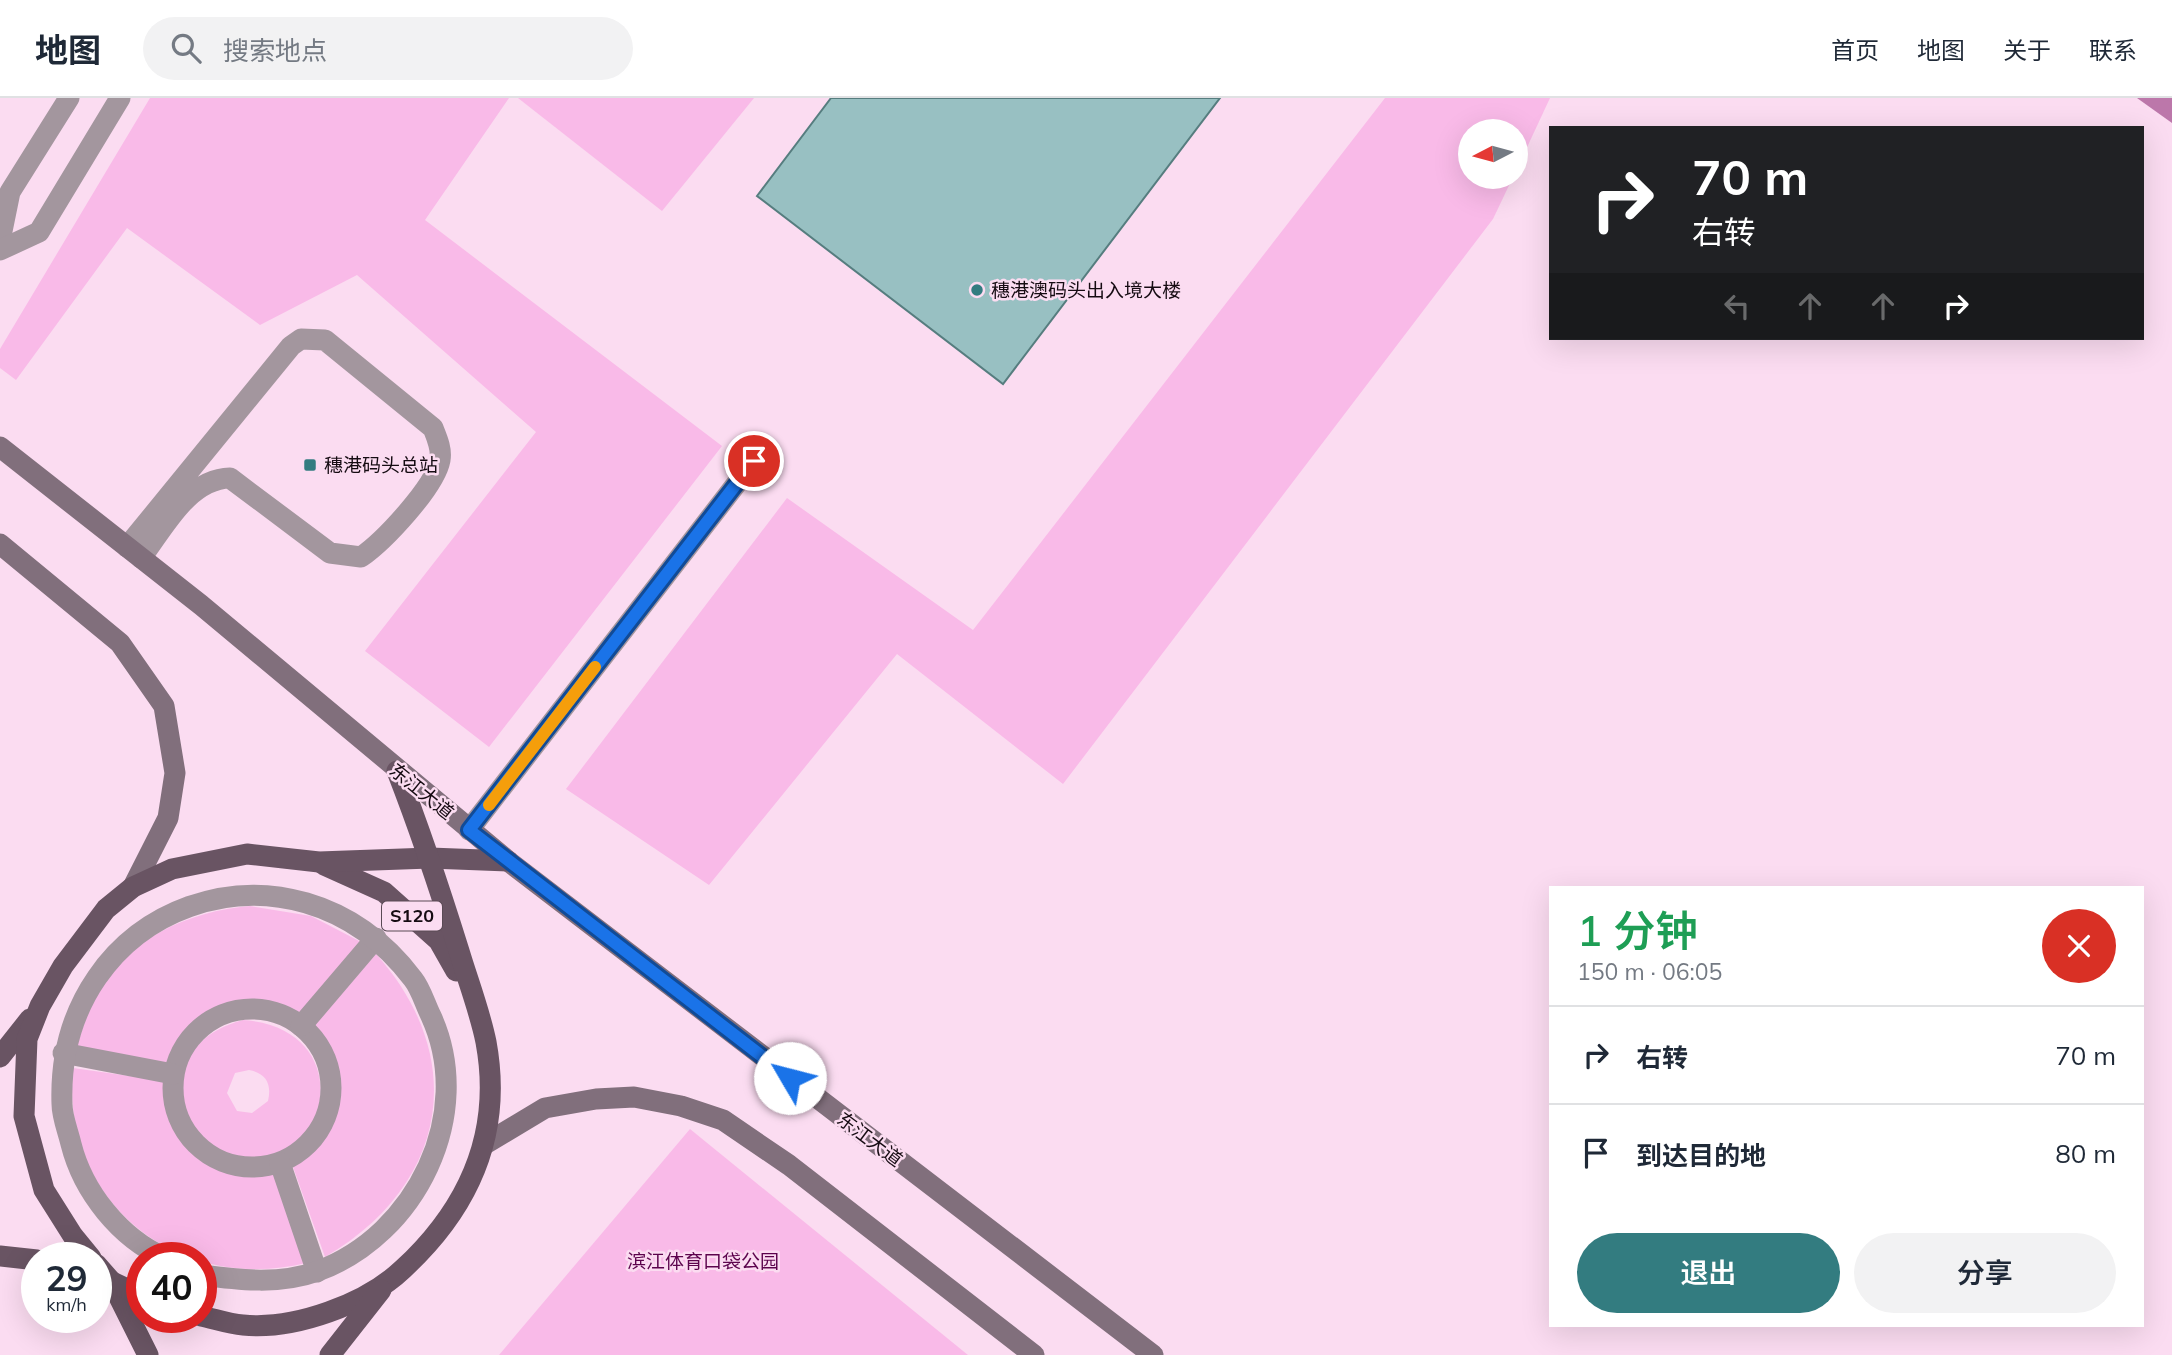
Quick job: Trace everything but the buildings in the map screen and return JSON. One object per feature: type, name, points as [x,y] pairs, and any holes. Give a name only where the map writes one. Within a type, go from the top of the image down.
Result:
[{"type":"main road","points":[[397,771],[430,858],[475,1003]]},
{"type":"main road","name":"S120","points":[[78,1242],[44,1190],[24,1116],[27,1039],[40,1006],[63,965],[106,909],[134,887],[172,870],[247,854],[319,862],[384,892],[439,941],[475,1003],[485,1041],[491,1083],[485,1144],[480,1163],[457,1207],[427,1247],[382,1289],[331,1355]]},
{"type":"main road","points":[[319,862],[430,858],[508,861]]},
{"type":"main road","name":"S120","points":[[0,1057],[40,1006]]},
{"type":"main road","points":[[0,1256],[21,1258]]},
{"type":"main road","name":"S120","points":[[217,1319],[244,1325],[316,1318],[382,1289]]},
{"type":"main road","points":[[112,1294],[148,1355]]},
{"type":"street","points":[[0,241],[10,192],[69,98]]},
{"type":"street","points":[[0,250],[39,232],[120,98]]},
{"type":"street","points":[[301,339],[325,340],[433,428],[439,442],[441,457],[436,475],[377,546],[361,557],[330,553],[230,478],[205,482],[134,552],[217,434],[291,346],[301,339]]},
{"type":"street","name":"东江大道","points":[[0,447],[134,552],[508,861],[1153,1355]]},
{"type":"street","points":[[469,830],[754,461]]},
{"type":"street","points":[[0,544],[120,643],[164,706],[175,773],[168,818],[134,887]]},
{"type":"street","points":[[138,1242],[104,1212],[75,1162],[62,1107],[63,1054],[83,996],[117,951],[162,916],[216,897],[272,895],[328,909],[376,938],[415,981],[439,1034],[447,1092],[437,1150],[410,1202],[369,1244],[317,1272],[260,1282],[217,1277]]},
{"type":"street","points":[[301,1026],[376,938]]},
{"type":"street","points":[[250,1008],[277,1012],[301,1026],[317,1043],[328,1065],[331,1089],[327,1113],[317,1134],[301,1151],[280,1163],[256,1168],[233,1166],[211,1157],[192,1142],[179,1121],[173,1098],[173,1074],[182,1048],[200,1027],[223,1013],[250,1008]]},
{"type":"street","points":[[63,1054],[173,1074]]},
{"type":"street","points":[[485,1144],[545,1108],[596,1099],[634,1097],[681,1106],[723,1121],[789,1165],[1034,1355]]},
{"type":"street","points":[[280,1163],[317,1272]]},
{"type":"green space","points":[[150,98],[509,98],[425,220],[722,446],[489,747],[365,651],[536,432],[357,275],[260,325],[127,228],[16,380],[0,368],[0,349]]},
{"type":"green space","points":[[518,98],[754,98],[662,211]]},
{"type":"green space","points":[[1385,98],[1550,98],[1528,145],[1528,119],[1458,119],[1458,189],[1507,189],[1493,219],[1063,784],[897,654],[709,885],[566,789],[787,498],[973,630]]},
{"type":"green space","points":[[250,906],[311,916],[363,943],[300,1014],[258,1002],[238,1002],[221,1006],[205,1015],[191,1028],[178,1044],[168,1065],[76,1048],[95,997],[123,959],[141,944],[182,922],[204,914]]},
{"type":"green space","points":[[376,954],[406,995],[425,1036],[434,1078],[432,1119],[419,1158],[397,1195],[366,1228],[325,1257],[293,1167],[324,1136],[338,1101],[339,1083],[335,1064],[327,1045],[314,1026]]},
{"type":"green space","points":[[243,1020],[281,1029],[306,1048],[319,1074],[320,1101],[310,1127],[292,1148],[265,1159],[230,1157],[205,1142],[191,1125],[183,1101],[184,1069],[199,1044],[226,1026]],"holes":[[[249,1070],[264,1077],[269,1089],[268,1101],[252,1113],[237,1111],[227,1093],[235,1073]]]},
{"type":"green space","points":[[73,1068],[165,1081],[167,1104],[173,1125],[183,1142],[196,1155],[231,1172],[275,1174],[306,1263],[260,1269],[217,1265],[217,1242],[160,1242],[138,1228],[108,1198],[86,1160],[74,1117]]},
{"type":"green space","name":"滨江体育口袋公园","points":[[690,1129],[968,1355],[499,1355]]},
{"type":"shaded area","points":[[2137,98],[2172,98],[2172,123]]},
{"type":"slow traffic","points":[[489,805],[595,667]]},
{"type":"place","name":"穗港澳码头出入境大楼","points":[[977,290]]},
{"type":"place","name":"穗港码头总站","points":[[310,465]]},
{"type":"route","points":[[754,461],[469,830],[790,1078]]}]
